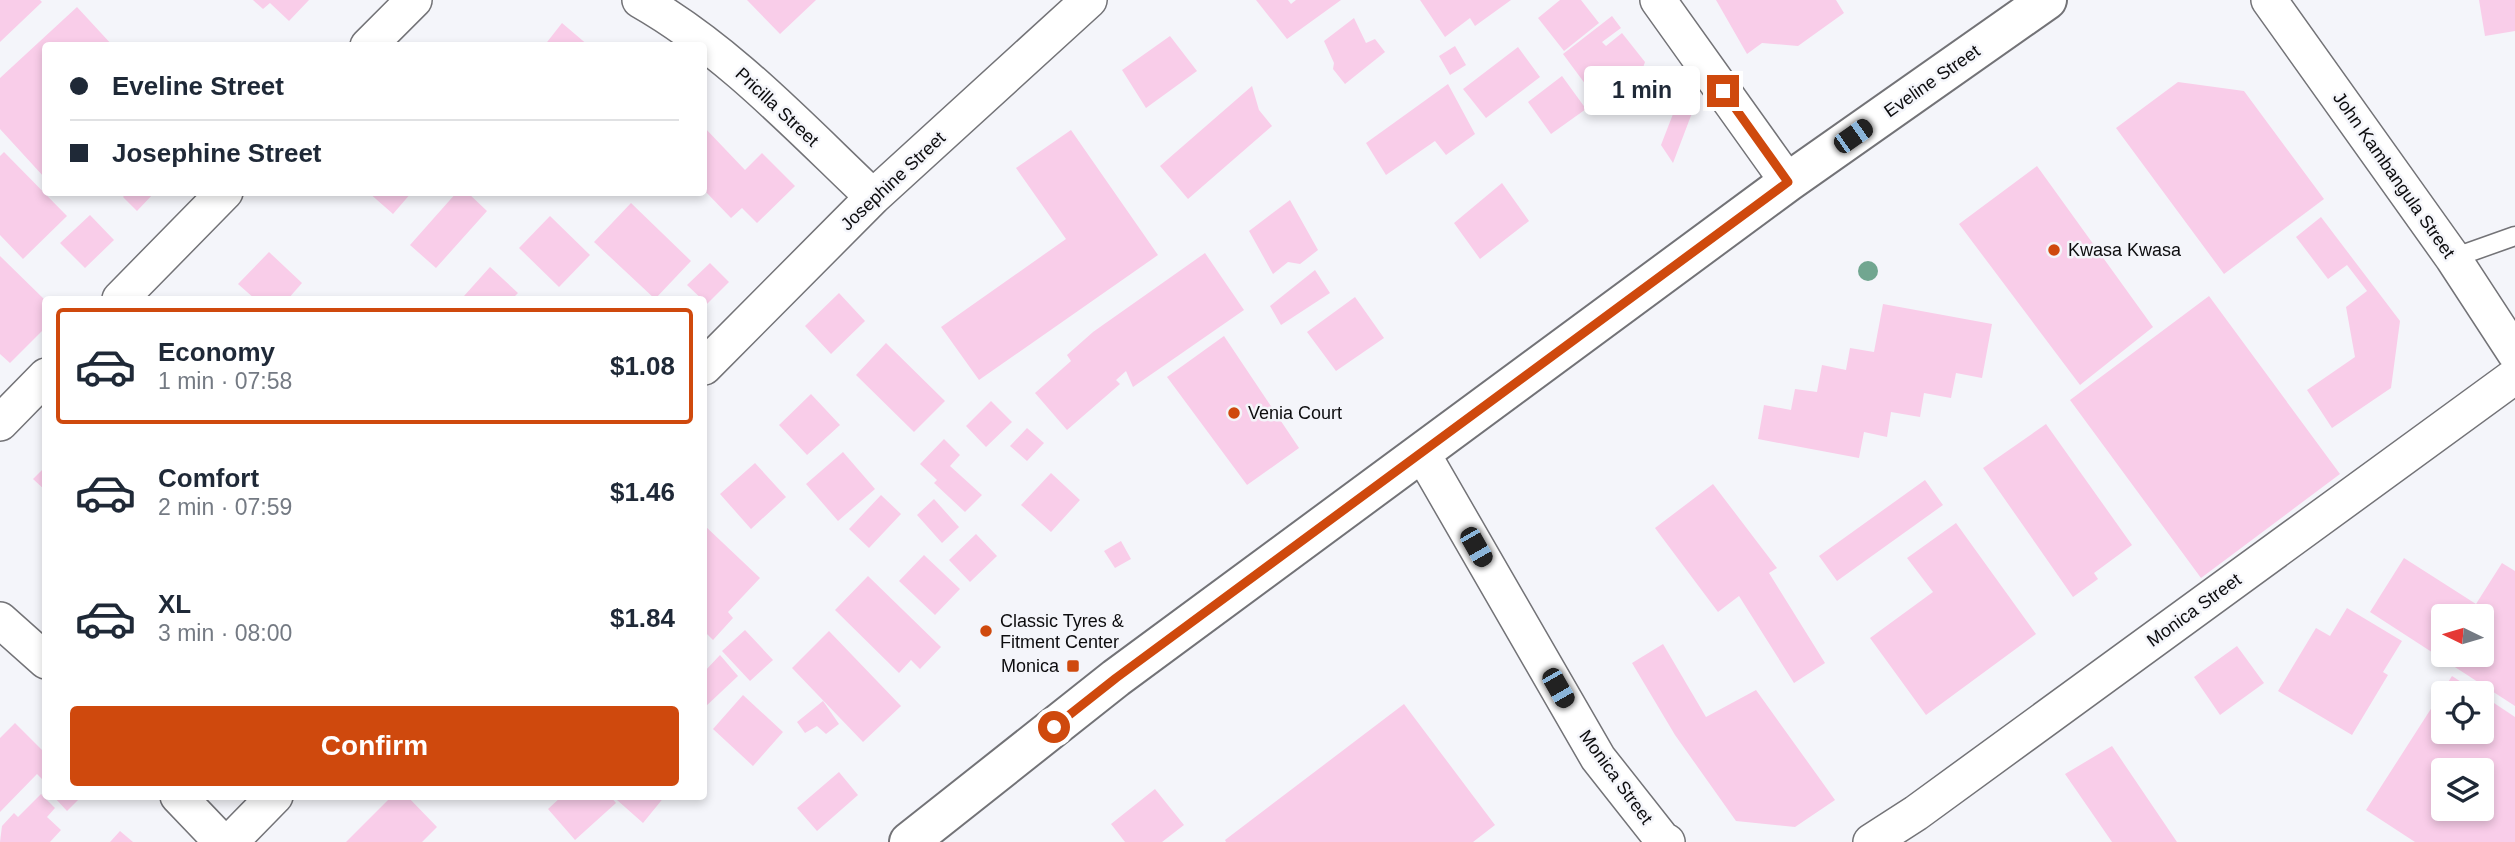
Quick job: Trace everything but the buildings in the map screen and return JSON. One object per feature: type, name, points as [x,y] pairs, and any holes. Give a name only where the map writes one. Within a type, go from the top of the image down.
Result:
[{"type":"street","points":[[372,42],[414,0]]},
{"type":"street","name":"Pricilla Street","points":[[640,0],[702,42]]},
{"type":"street","name":"Josephine Street","points":[[707,364],[873,197],[1088,0]]},
{"type":"street","points":[[1658,0],[1788,182]]},
{"type":"street","name":"Eveline Street","points":[[909,842],[1116,678],[1788,182],[2047,0]]},
{"type":"street","name":"John Kambangula Street","points":[[2269,0],[2452,258],[2515,353]]},
{"type":"street","name":"Pricilla Street","points":[[707,45],[727,60],[873,197]]},
{"type":"street","points":[[123,296],[221,196]]},
{"type":"street","name":"Monica Street","points":[[1871,842],[1916,813],[2515,376]]},
{"type":"street","points":[[0,423],[42,380]]},
{"type":"street","name":"Monica Street","points":[[1423,453],[1598,758],[1667,842]]},
{"type":"street","points":[[0,620],[42,657]]},
{"type":"street","points":[[182,800],[222,842]]},
{"type":"street","points":[[230,842],[271,800]]},
{"type":"lane","points":[[2452,258],[2515,236]]},
{"type":"place","name":"Kwasa Kwasa","points":[[2054,250]]},
{"type":"place","name":"Venia Court","points":[[1234,413]]},
{"type":"place","name":"Classic Tyres & Fitment Center","points":[[986,631]]},
{"type":"place","name":"Monica","points":[[1073,666]]},
{"type":"route","points":[[1054,727],[1116,678],[1788,182],[1723,91]]}]
